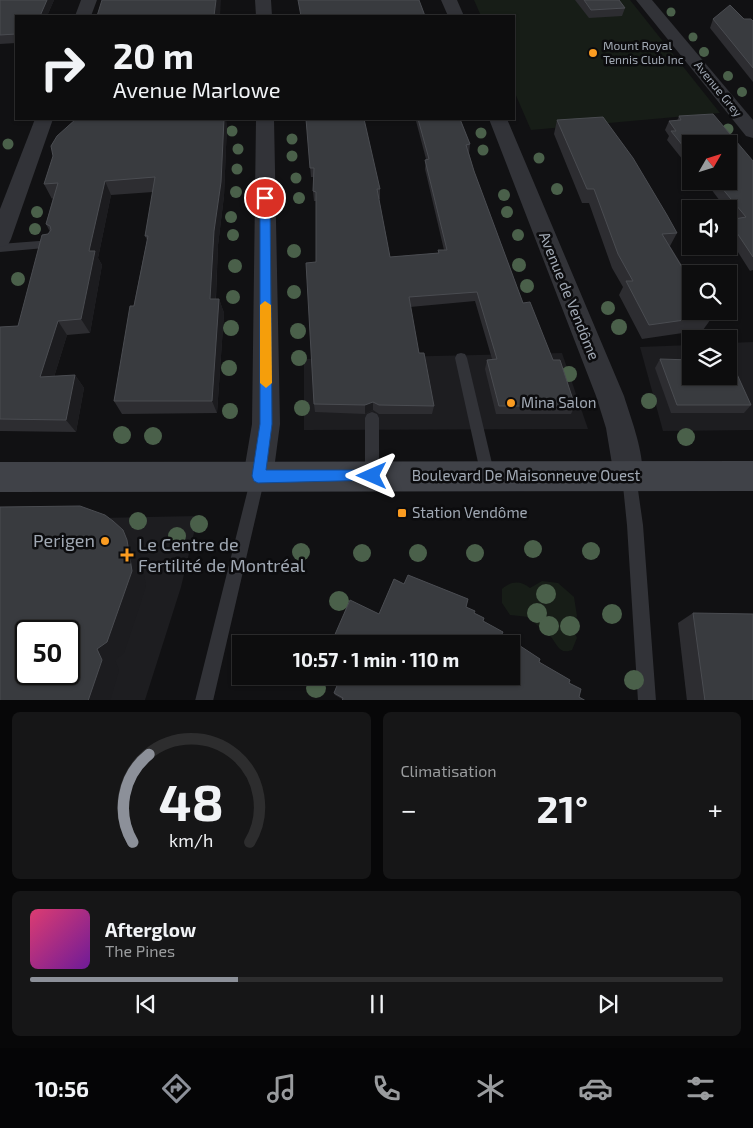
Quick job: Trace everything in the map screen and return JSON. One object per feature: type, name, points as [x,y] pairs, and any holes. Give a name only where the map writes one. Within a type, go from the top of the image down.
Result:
[{"type":"main road","name":"Boulevard De Maisonneuve Ouest","points":[[0,477],[753,476]]},
{"type":"street","points":[[82,15],[88,0]]},
{"type":"street","points":[[263,0],[264,15]]},
{"type":"street","points":[[449,0],[456,15]]},
{"type":"street","name":"Avenue Grey","points":[[644,0],[753,132]]},
{"type":"street","points":[[0,239],[44,120]]},
{"type":"street","points":[[258,476],[266,424],[265,120]]},
{"type":"street","name":"Avenue de Vendôme","points":[[498,120],[610,396],[620,428],[629,476]]},
{"type":"lane","points":[[0,248],[52,244]]},
{"type":"lane","points":[[461,358],[488,476]]},
{"type":"lane","points":[[372,418],[372,476]]},
{"type":"lane","points":[[204,700],[258,476]]},
{"type":"lane","points":[[629,476],[635,525],[647,700]]},
{"type":"shaded area","name":"Mount Royal Tennis Club Inc","points":[[474,0],[630,0],[720,113],[531,130],[515,93],[515,15],[481,15]]},
{"type":"shaded area","points":[[753,342],[753,430],[663,431],[640,347],[682,345],[682,385],[737,385],[737,343]]},
{"type":"shaded area","points":[[562,353],[588,429],[304,430],[304,359]]},
{"type":"shaded area","points":[[198,516],[181,587],[145,700],[0,700],[0,520]]},
{"type":"shaded area","points":[[542,581],[558,583],[574,597],[577,616],[573,628],[577,638],[572,650],[561,650],[549,635],[529,617],[510,615],[502,603],[502,589],[509,584],[519,583],[530,588]]},
{"type":"building","points":[[0,0],[47,0],[40,15],[15,15],[15,34],[0,35]]},
{"type":"building","points":[[102,0],[216,0],[214,15],[97,15]]},
{"type":"building","points":[[298,0],[419,0],[425,15],[301,15]]},
{"type":"building","points":[[584,0],[619,0],[625,8],[591,10]]},
{"type":"building","points":[[730,5],[744,19],[751,19],[753,21],[753,68],[713,19]]},
{"type":"building","points":[[713,114],[731,135],[682,135],[682,145],[671,131],[676,131],[669,121],[681,120],[679,116]]},
{"type":"building","points":[[603,117],[633,158],[677,233],[662,234],[682,267],[682,320],[685,320],[649,325],[626,281],[633,281],[618,254],[594,189],[587,189],[557,120]]},
{"type":"building","points":[[75,120],[224,120],[221,182],[214,231],[210,299],[219,299],[212,401],[114,401],[130,306],[134,306],[148,236],[145,236],[155,177],[105,181],[89,251],[95,251],[81,319],[58,321],[40,377],[75,375],[66,420],[0,419],[0,327],[18,326],[42,235],[48,234],[51,230],[50,226],[46,224],[58,183],[44,184],[53,156],[51,146],[57,136]]},
{"type":"building","points":[[306,120],[364,120],[380,189],[377,189],[390,257],[439,253],[438,250],[447,250],[425,160],[429,159],[418,120],[460,120],[470,144],[466,145],[474,171],[523,303],[530,302],[553,360],[560,360],[575,406],[499,406],[487,360],[497,359],[477,292],[409,297],[419,353],[424,353],[434,406],[379,405],[373,402],[365,405],[314,404],[306,263],[316,262],[316,192],[313,191],[314,168],[310,168]]},
{"type":"building","points":[[738,143],[753,161],[753,257],[737,233],[737,219],[746,217],[737,206],[737,200],[732,200],[724,190],[738,190]]},
{"type":"building","points":[[660,359],[682,360],[682,385],[737,385],[737,374],[751,405],[677,405]]},
{"type":"building","points":[[80,506],[105,515],[123,530],[127,540],[132,571],[107,642],[97,649],[102,660],[88,700],[0,700],[0,507]]},
{"type":"building","points":[[408,575],[468,599],[466,607],[475,611],[474,613],[484,618],[483,621],[503,632],[504,635],[335,635],[350,600],[379,614],[394,579],[404,584]]},
{"type":"building","points":[[693,613],[753,614],[753,700],[705,700]]},
{"type":"building","points":[[520,646],[540,659],[539,662],[570,680],[569,683],[581,689],[579,697],[584,700],[342,700],[343,698],[334,693],[337,685],[520,685]]},
{"type":"slow traffic","points":[[265,305],[266,383]]},
{"type":"place","name":"Mount Royal Tennis Club Inc","points":[[593,53]]},
{"type":"place","name":"Mina Salon","points":[[511,403]]},
{"type":"place","name":"Station Vendôme","points":[[402,513]]},
{"type":"place","name":"Perigen","points":[[105,541]]},
{"type":"place","name":"Le Centre de Fertilité de Montréal","points":[[127,555]]},
{"type":"route","points":[[265,198],[266,424],[264,450],[258,476],[372,476]]}]
